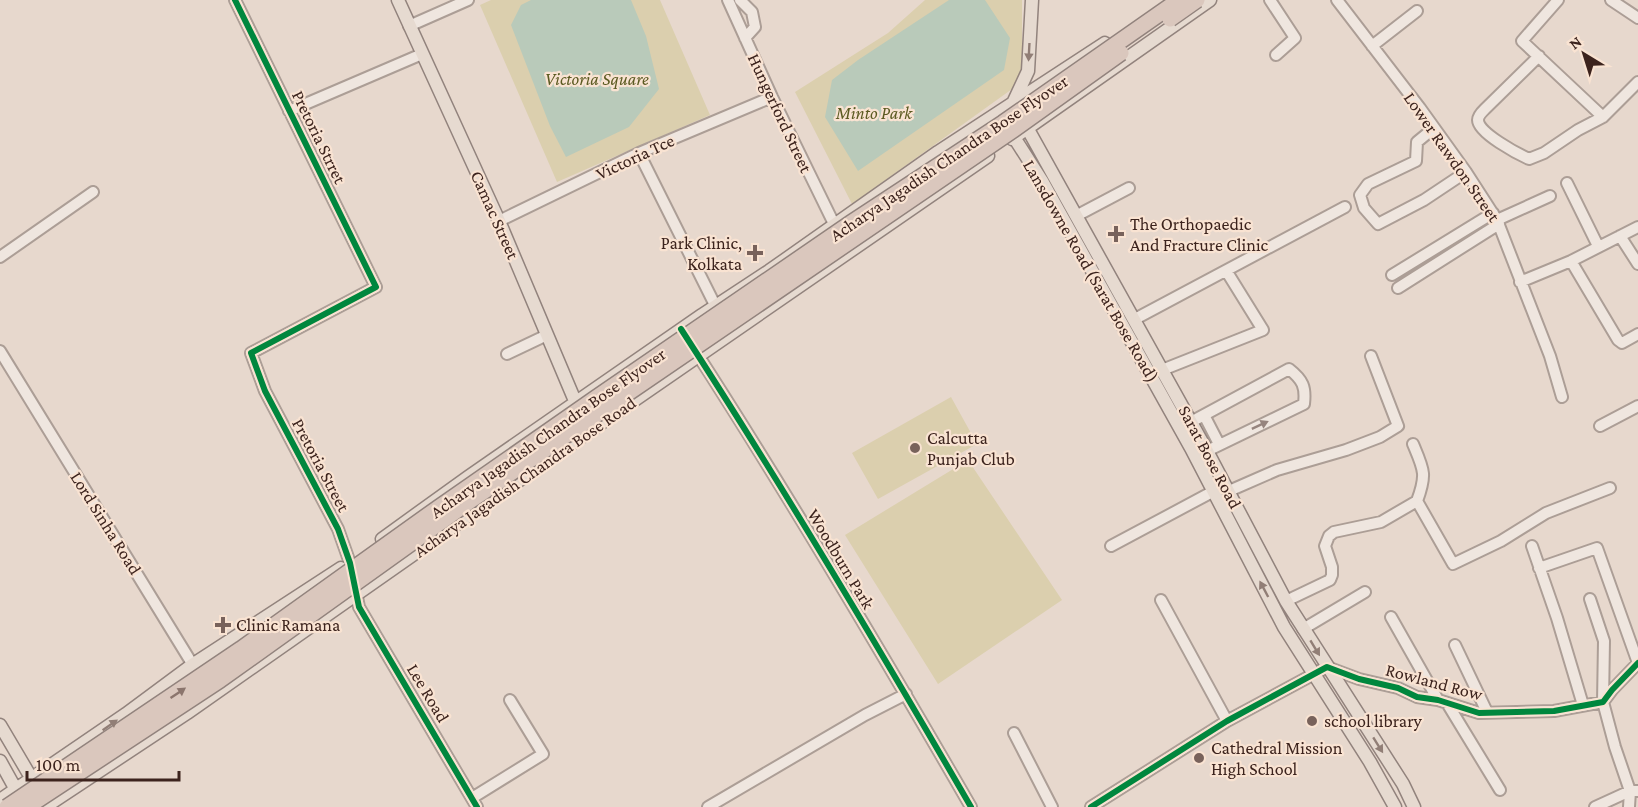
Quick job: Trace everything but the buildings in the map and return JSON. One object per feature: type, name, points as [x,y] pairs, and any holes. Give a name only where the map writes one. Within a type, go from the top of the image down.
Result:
[{"type":"highway","name":"Acharya Jagadish Chandra Bose Flyover","points":[[7,807],[250,643],[438,508],[1179,0]]},
{"type":"highway","name":"Acharya Jagadish Chandra Bose Flyover","points":[[26,807],[220,680],[470,501],[1014,130],[1197,0]]},
{"type":"main road","name":"Camac Street","points":[[398,0],[499,221],[574,402],[591,430]]},
{"type":"main road","points":[[1014,101],[1028,70],[1032,0]]},
{"type":"main road","name":"Acharya Jagadish Chandra Bose Road","points":[[0,800],[126,714],[192,664],[350,563],[574,402],[715,305],[1014,101],[1053,78],[1169,0]]},
{"type":"main road","name":"Acharya Jagadish Chandra Bose Road","points":[[47,806],[212,695],[1028,129],[1210,0]]},
{"type":"main road","name":"Sarat Bose Road","points":[[1014,101],[1229,491],[1286,601],[1403,784],[1414,807]]},
{"type":"main road","name":"Lansdowne Road (Sarat Bose Road)","points":[[998,112],[1048,191],[1214,491],[1284,627],[1370,762],[1395,807]]},
{"type":"main road","points":[[0,725],[47,806]]},
{"type":"main road","points":[[0,761],[26,807]]},
{"type":"street","name":"Pretoria Strret","points":[[235,0],[376,287],[251,353]]},
{"type":"street","points":[[409,26],[468,0]]},
{"type":"street","name":"Hungerford Street","points":[[728,0],[772,97],[849,252]]},
{"type":"street","points":[[740,0],[752,12],[755,27],[745,38]]},
{"type":"street","points":[[1270,0],[1295,38],[1276,55]]},
{"type":"street","name":"Lower Rawdon Street","points":[[1336,0],[1434,128],[1496,219],[1550,356],[1562,397]]},
{"type":"street","points":[[1558,0],[1522,41],[1603,117]]},
{"type":"street","points":[[1611,0],[1638,18]]},
{"type":"street","points":[[1372,46],[1417,11]]},
{"type":"street","points":[[289,111],[422,54]]},
{"type":"street","points":[[1539,56],[1480,114],[1478,121],[1479,125],[1509,150],[1529,159],[1603,117],[1638,82]]},
{"type":"street","name":"Victoria Tce","points":[[499,221],[639,153],[772,97]]},
{"type":"street","points":[[1434,128],[1417,142],[1416,160],[1368,184],[1360,195],[1364,208],[1371,218],[1378,224],[1424,200],[1466,172]]},
{"type":"street","points":[[639,153],[715,305]]},
{"type":"street","points":[[1567,183],[1598,246]]},
{"type":"street","points":[[1076,216],[1129,188]]},
{"type":"street","points":[[0,257],[93,192]]},
{"type":"street","points":[[1392,275],[1496,219],[1550,196]]},
{"type":"street","points":[[1135,320],[1345,207]]},
{"type":"street","points":[[1398,288],[1496,219]]},
{"type":"street","points":[[1520,282],[1571,261],[1638,227]]},
{"type":"street","points":[[1620,236],[1638,264]]},
{"type":"street","points":[[1571,261],[1618,340],[1622,343],[1638,334]]},
{"type":"street","points":[[1162,370],[1263,330],[1227,272]]},
{"type":"street","name":"Woodburn Park","points":[[681,329],[770,469],[906,694],[971,807]]},
{"type":"street","points":[[507,354],[547,335]]},
{"type":"street","name":"Lord Sinha Road","points":[[0,351],[212,695]]},
{"type":"street","name":"Pretoria Street","points":[[251,353],[265,391],[339,529],[357,594]]},
{"type":"street","points":[[1229,491],[1277,470],[1346,450],[1380,437],[1398,426],[1371,356]]},
{"type":"street","points":[[1191,422],[1289,369],[1301,378],[1306,390],[1304,404],[1207,451]]},
{"type":"street","points":[[1600,426],[1638,406]]},
{"type":"street","points":[[1204,414],[1220,444]]},
{"type":"street","points":[[1286,601],[1330,580],[1332,567],[1325,546],[1326,539],[1334,532],[1381,522],[1417,501],[1425,479],[1413,444]]},
{"type":"street","points":[[1417,501],[1453,564],[1501,541],[1546,513],[1610,488]]},
{"type":"street","points":[[1111,546],[1214,491]]},
{"type":"street","points":[[1532,546],[1557,618],[1583,705]]},
{"type":"street","points":[[1539,568],[1597,548],[1638,663],[1603,702]]},
{"type":"street","points":[[1303,629],[1365,592]]},
{"type":"street","name":"Lee Road","points":[[357,594],[359,607],[474,802]]},
{"type":"street","points":[[1590,599],[1604,641],[1603,702],[1615,747],[1634,791],[1629,807]]},
{"type":"street","points":[[1161,600],[1227,721]]},
{"type":"street","points":[[1391,617],[1500,790]]},
{"type":"street","points":[[1455,645],[1487,712]]},
{"type":"street","points":[[1096,805],[1227,721],[1327,667]]},
{"type":"street","name":"Rowland Row","points":[[1327,667],[1359,679],[1398,688],[1417,697],[1442,701],[1479,712],[1554,711],[1603,702]]},
{"type":"street","points":[[708,807],[865,715],[906,694]]},
{"type":"street","points":[[474,802],[543,754],[510,700]]},
{"type":"street","points":[[1014,733],[1052,807]]},
{"type":"street","points":[[1595,807],[1634,791]]},
{"type":"green space","name":"Victoria Square","points":[[491,0],[660,0],[710,115],[557,182],[480,5]]},
{"type":"green space","name":"Minto Park","points":[[925,0],[1022,0],[1022,82],[852,204],[795,92],[888,33]]},
{"type":"green space","name":"Calcutta Punjab Club","points":[[951,397],[977,444],[878,499],[852,453]]},
{"type":"green space","points":[[968,460],[1062,600],[938,684],[845,535]]},
{"type":"shaded area","points":[[531,0],[631,0],[646,36],[659,89],[629,127],[566,157],[550,126],[511,25],[521,5]]},
{"type":"shaded area","name":"Minto Park","points":[[949,0],[985,0],[1010,38],[1004,70],[858,171],[825,117],[832,80],[858,60]]},
{"type":"cycle path","points":[[235,0],[376,287],[251,353],[265,391],[338,529],[350,563],[359,607],[477,807]]},
{"type":"cycle path","points":[[681,329],[829,566],[971,807]]},
{"type":"cycle path","points":[[1091,807],[1227,721],[1327,667],[1359,679],[1398,688],[1417,697],[1438,700],[1479,713],[1554,711],[1603,702],[1638,663]]},
{"type":"place","name":"The Orthopaedic And Fracture Clinic","points":[[1116,234]]},
{"type":"place","name":"Park Clinic, Kolkata","points":[[755,253]]},
{"type":"place","name":"Calcutta Punjab Club","points":[[915,448]]},
{"type":"place","name":"Clinic Ramana","points":[[223,625]]},
{"type":"place","name":"school library","points":[[1312,721]]},
{"type":"place","name":"Cathedral Mission High School","points":[[1199,758]]}]
